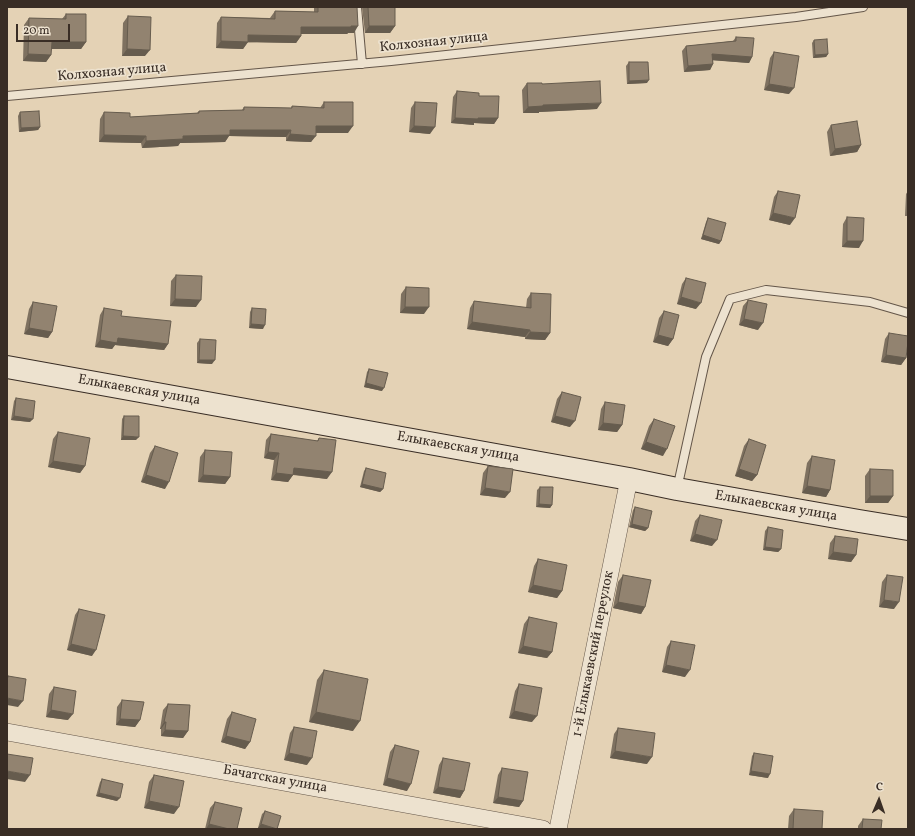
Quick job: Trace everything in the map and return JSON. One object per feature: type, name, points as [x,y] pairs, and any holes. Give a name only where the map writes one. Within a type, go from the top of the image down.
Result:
[{"type":"street","name":"Елыкаевская улица","points":[[7,367],[629,479],[677,489],[908,529]]},
{"type":"street","name":"1-й Елыкаевский переулок","points":[[558,829],[629,479]]},
{"type":"street","name":"Бачатская улица","points":[[7,732],[543,829]]},
{"type":"lane","points":[[357,7],[362,64]]},
{"type":"lane","name":"Колхозная улица","points":[[7,96],[362,64],[796,17],[863,7]]},
{"type":"lane","points":[[677,489],[706,357],[730,299],[766,290],[870,302],[908,313]]},
{"type":"building","points":[[318,7],[357,7],[358,26],[301,27],[301,36],[248,35],[248,42],[221,41],[221,17],[275,19],[275,11],[318,12]]},
{"type":"building","points":[[368,7],[395,7],[395,26],[369,26]]},
{"type":"building","points":[[66,14],[86,14],[86,42],[52,42],[51,55],[28,54],[29,18],[66,19]]},
{"type":"building","points":[[128,16],[151,17],[150,50],[127,49]]},
{"type":"building","points":[[736,37],[754,38],[752,57],[712,54],[713,64],[688,66],[686,46],[736,41]]},
{"type":"building","points":[[827,39],[828,54],[815,55],[814,40]]},
{"type":"building","points":[[774,52],[799,56],[794,88],[769,84]]},
{"type":"building","points":[[629,62],[648,62],[649,80],[629,81]]},
{"type":"building","points":[[600,81],[601,103],[528,107],[527,83],[542,84]]},
{"type":"building","points":[[457,91],[479,93],[479,96],[499,96],[498,118],[455,118]]},
{"type":"building","points":[[324,102],[353,102],[353,126],[316,126],[316,136],[290,134],[291,130],[230,130],[230,135],[183,136],[183,139],[146,141],[146,136],[104,135],[104,112],[130,113],[130,117],[199,113],[199,111],[244,110],[244,107],[292,108],[292,106],[324,108]]},
{"type":"building","points":[[415,102],[437,103],[435,127],[414,126]]},
{"type":"building","points":[[39,111],[40,127],[21,128],[20,112]]},
{"type":"building","points":[[857,121],[861,145],[835,149],[831,125]]},
{"type":"building","points":[[778,191],[800,195],[795,218],[773,213]]},
{"type":"building","points":[[847,217],[864,218],[863,241],[847,241]]},
{"type":"building","points":[[708,218],[726,223],[721,241],[703,235]]},
{"type":"building","points":[[176,275],[202,276],[201,300],[175,299]]},
{"type":"building","points":[[686,278],[706,283],[701,303],[681,297]]},
{"type":"building","points":[[406,287],[429,288],[429,307],[405,307]]},
{"type":"building","points":[[531,293],[551,294],[550,333],[530,332],[530,330],[472,322],[474,301],[531,308]]},
{"type":"building","points":[[748,300],[767,304],[763,323],[744,319]]},
{"type":"building","points":[[33,302],[57,306],[52,332],[29,328]]},
{"type":"building","points":[[104,308],[122,311],[121,316],[171,321],[168,344],[118,338],[117,343],[100,340]]},
{"type":"building","points":[[252,308],[266,309],[265,325],[251,324]]},
{"type":"building","points":[[664,311],[679,315],[673,339],[658,335]]},
{"type":"building","points":[[889,333],[908,336],[906,358],[886,355]]},
{"type":"building","points":[[200,339],[216,340],[215,360],[199,360]]},
{"type":"building","points":[[369,369],[388,373],[384,388],[366,383]]},
{"type":"building","points":[[562,392],[581,397],[575,421],[555,416]]},
{"type":"building","points":[[16,398],[35,401],[33,419],[14,416]]},
{"type":"building","points":[[605,402],[625,405],[622,425],[603,423]]},
{"type":"building","points":[[124,416],[139,416],[139,437],[123,436]]},
{"type":"building","points":[[654,419],[675,426],[667,449],[646,442]]},
{"type":"building","points":[[58,432],[90,438],[85,466],[53,461]]},
{"type":"building","points":[[271,434],[318,441],[319,438],[336,440],[332,472],[294,468],[293,475],[276,473],[279,453],[268,452]]},
{"type":"building","points":[[749,439],[766,445],[757,475],[739,469]]},
{"type":"building","points":[[155,446],[178,453],[169,482],[146,475]]},
{"type":"building","points":[[205,450],[232,452],[230,477],[203,475]]},
{"type":"building","points":[[812,456],[835,460],[830,490],[807,486]]},
{"type":"building","points":[[488,466],[513,469],[510,492],[485,488]]},
{"type":"building","points":[[366,468],[386,473],[383,489],[362,484]]},
{"type":"building","points":[[870,469],[893,470],[893,496],[870,496]]},
{"type":"building","points":[[540,487],[553,487],[552,505],[539,504]]},
{"type":"building","points":[[635,507],[652,511],[648,528],[632,524]]},
{"type":"building","points":[[700,515],[722,520],[717,540],[695,534]]},
{"type":"building","points":[[768,527],[783,530],[781,549],[765,547]]},
{"type":"building","points":[[835,536],[858,539],[856,555],[833,552]]},
{"type":"building","points":[[538,559],[567,565],[562,591],[533,585]]},
{"type":"building","points":[[623,575],[651,580],[645,607],[618,602]]},
{"type":"building","points":[[887,575],[903,577],[899,602],[884,600]]},
{"type":"building","points":[[79,609],[105,615],[96,650],[71,644]]},
{"type":"building","points":[[529,617],[557,623],[552,652],[523,646]]},
{"type":"building","points":[[671,641],[695,645],[690,670],[666,665]]},
{"type":"building","points":[[324,670],[368,679],[360,721],[316,712]]},
{"type":"building","points":[[8,676],[26,679],[23,701],[7,698]]},
{"type":"building","points":[[519,684],[542,688],[537,716],[514,711]]},
{"type":"building","points":[[54,687],[76,691],[73,714],[51,710]]},
{"type":"building","points":[[122,700],[144,702],[140,720],[120,719]]},
{"type":"building","points":[[168,704],[190,705],[188,731],[165,730],[166,722],[164,722]]},
{"type":"building","points":[[232,712],[256,719],[250,742],[226,736]]},
{"type":"building","points":[[294,727],[317,731],[312,758],[289,753]]},
{"type":"building","points":[[618,728],[655,733],[652,757],[615,751]]},
{"type":"building","points":[[395,745],[419,751],[411,784],[387,778]]},
{"type":"building","points":[[754,753],[773,756],[770,774],[751,771]]},
{"type":"building","points":[[7,754],[33,758],[30,775],[7,771]]},
{"type":"building","points":[[443,758],[470,763],[464,791],[438,787]]},
{"type":"building","points":[[502,768],[528,772],[523,801],[498,797]]},
{"type":"building","points":[[154,775],[184,781],[179,807],[149,801]]},
{"type":"building","points":[[102,779],[123,784],[120,798],[99,793]]},
{"type":"building","points":[[215,802],[242,808],[237,829],[229,829],[209,824]]},
{"type":"building","points":[[794,809],[823,811],[822,829],[793,829]]},
{"type":"building","points":[[265,811],[281,816],[277,829],[261,824]]},
{"type":"building","points":[[863,819],[882,820],[881,829],[862,829]]}]
